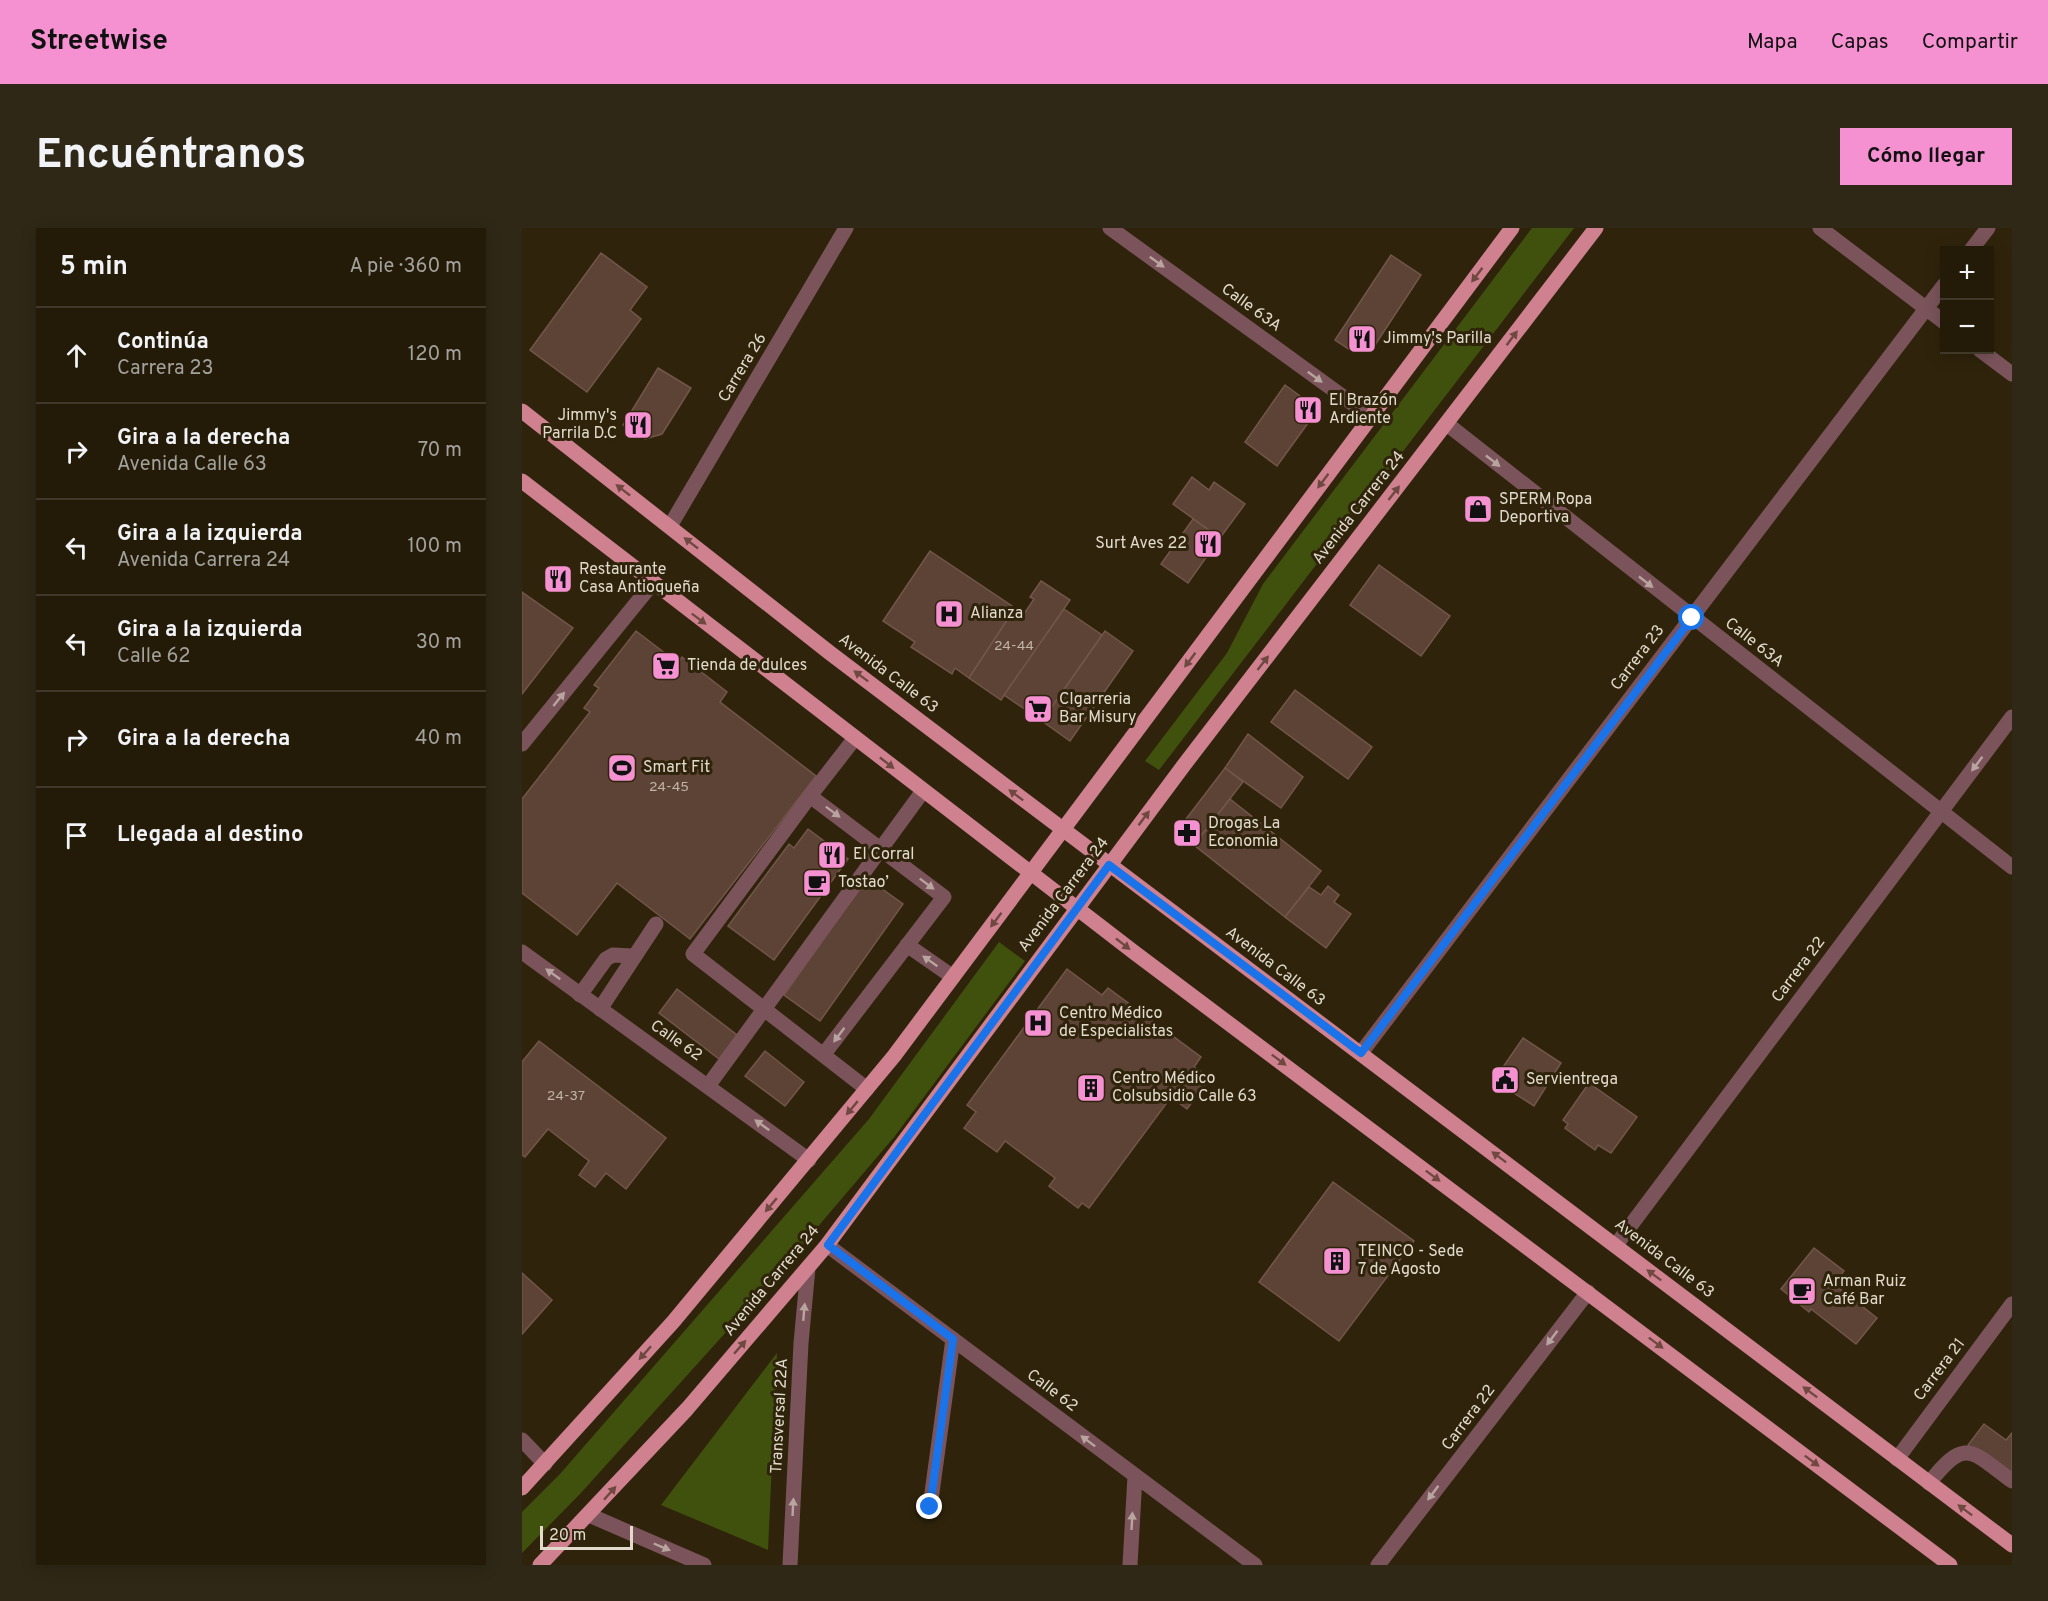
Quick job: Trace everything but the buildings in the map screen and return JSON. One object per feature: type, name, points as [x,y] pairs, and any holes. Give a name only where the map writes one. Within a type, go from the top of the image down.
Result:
[{"type":"main road","points":[[522,1488],[673,1322],[867,1089],[1512,228]]},
{"type":"main road","name":"Avenida Carrera 24","points":[[540,1565],[687,1409],[828,1245],[1109,865],[1596,228]]},
{"type":"main road","name":"Avenida Calle 63","points":[[522,411],[840,660],[1063,830],[2012,1545]]},
{"type":"main road","points":[[522,481],[652,584],[1077,908],[1950,1565]]},
{"type":"street","name":"Carrera 26","points":[[670,526],[846,228]]},
{"type":"street","name":"Calle 63A","points":[[1110,228],[1371,417]]},
{"type":"street","points":[[1820,228],[1940,319]]},
{"type":"street","points":[[1974,246],[1988,228]]},
{"type":"street","name":"Carrera 23","points":[[1361,1053],[1940,290]]},
{"type":"street","points":[[1985,354],[2012,374]]},
{"type":"street","name":"Calle 63A","points":[[1447,424],[2012,867]]},
{"type":"street","points":[[522,744],[652,584]]},
{"type":"street","name":"Carrera 22","points":[[1616,1245],[2012,717]]},
{"type":"street","points":[[855,738],[810,795],[693,954],[867,1089]]},
{"type":"street","points":[[708,1086],[923,791]]},
{"type":"street","points":[[810,795],[944,897],[824,1054]]},
{"type":"street","points":[[600,1009],[632,956],[656,924]]},
{"type":"street","points":[[907,945],[953,977]]},
{"type":"street","name":"Calle 62","points":[[522,952],[809,1160]]},
{"type":"street","points":[[580,995],[606,959],[613,955],[632,956]]},
{"type":"street","name":"Calle 62","points":[[828,1245],[1255,1565]]},
{"type":"street","name":"Transversal 22A","points":[[790,1565],[801,1343],[808,1268]]},
{"type":"street","name":"Carrera 22","points":[[1378,1565],[1588,1292]]},
{"type":"street","name":"Carrera 21","points":[[1898,1458],[2012,1304]]},
{"type":"street","points":[[930,1507],[953,1339]]},
{"type":"street","points":[[522,1440],[545,1464]]},
{"type":"street","points":[[1929,1483],[1945,1462],[1963,1452],[1971,1451],[2012,1481]]},
{"type":"street","points":[[1130,1565],[1135,1476]]},
{"type":"street","points":[[589,1515],[704,1565]]},
{"type":"green space","points":[[1532,228],[1574,228],[1159,770],[1145,761],[1227,653],[1263,584]]},
{"type":"green space","points":[[999,942],[1025,961],[895,1136],[764,1290],[580,1494],[522,1553],[522,1512],[560,1474],[869,1119]]},
{"type":"green space","points":[[777,1353],[768,1550],[661,1505]]},
{"type":"place","name":"Jimmy's Parilla","points":[[1362,339]]},
{"type":"place","name":"El Brazón Ardiente","points":[[1308,410]]},
{"type":"place","name":"Jimmy's Parrila D.C","points":[[638,425]]},
{"type":"place","name":"SPERM Ropa Deportiva","points":[[1478,509]]},
{"type":"place","name":"Surt Aves 22","points":[[1208,544]]},
{"type":"place","name":"Restaurante Casa Antioqueña","points":[[558,579]]},
{"type":"place","name":"Alianza","points":[[949,614]]},
{"type":"place","name":"Tienda de dulces","points":[[666,666]]},
{"type":"place","name":"CIgarreria Bar Misury","points":[[1038,709]]},
{"type":"place","name":"Smart Fit","points":[[622,768]]},
{"type":"place","name":"Drogas La Economia","points":[[1187,833]]},
{"type":"place","name":"El Corral","points":[[832,855]]},
{"type":"place","name":"Tostao’","points":[[817,883]]},
{"type":"place","name":"Centro Médico de Especialistas","points":[[1038,1023]]},
{"type":"place","name":"Servientrega","points":[[1505,1080]]},
{"type":"place","name":"Centro Médico Colsubsidio Calle 63","points":[[1091,1088]]},
{"type":"place","name":"TEINCO - Sede 7 de Agosto","points":[[1337,1261]]},
{"type":"place","name":"Arman Ruiz Café Bar","points":[[1802,1291]]},
{"type":"route","points":[[930,1507],[953,1339],[828,1245],[1109,865],[1361,1053],[1692,618]]}]
